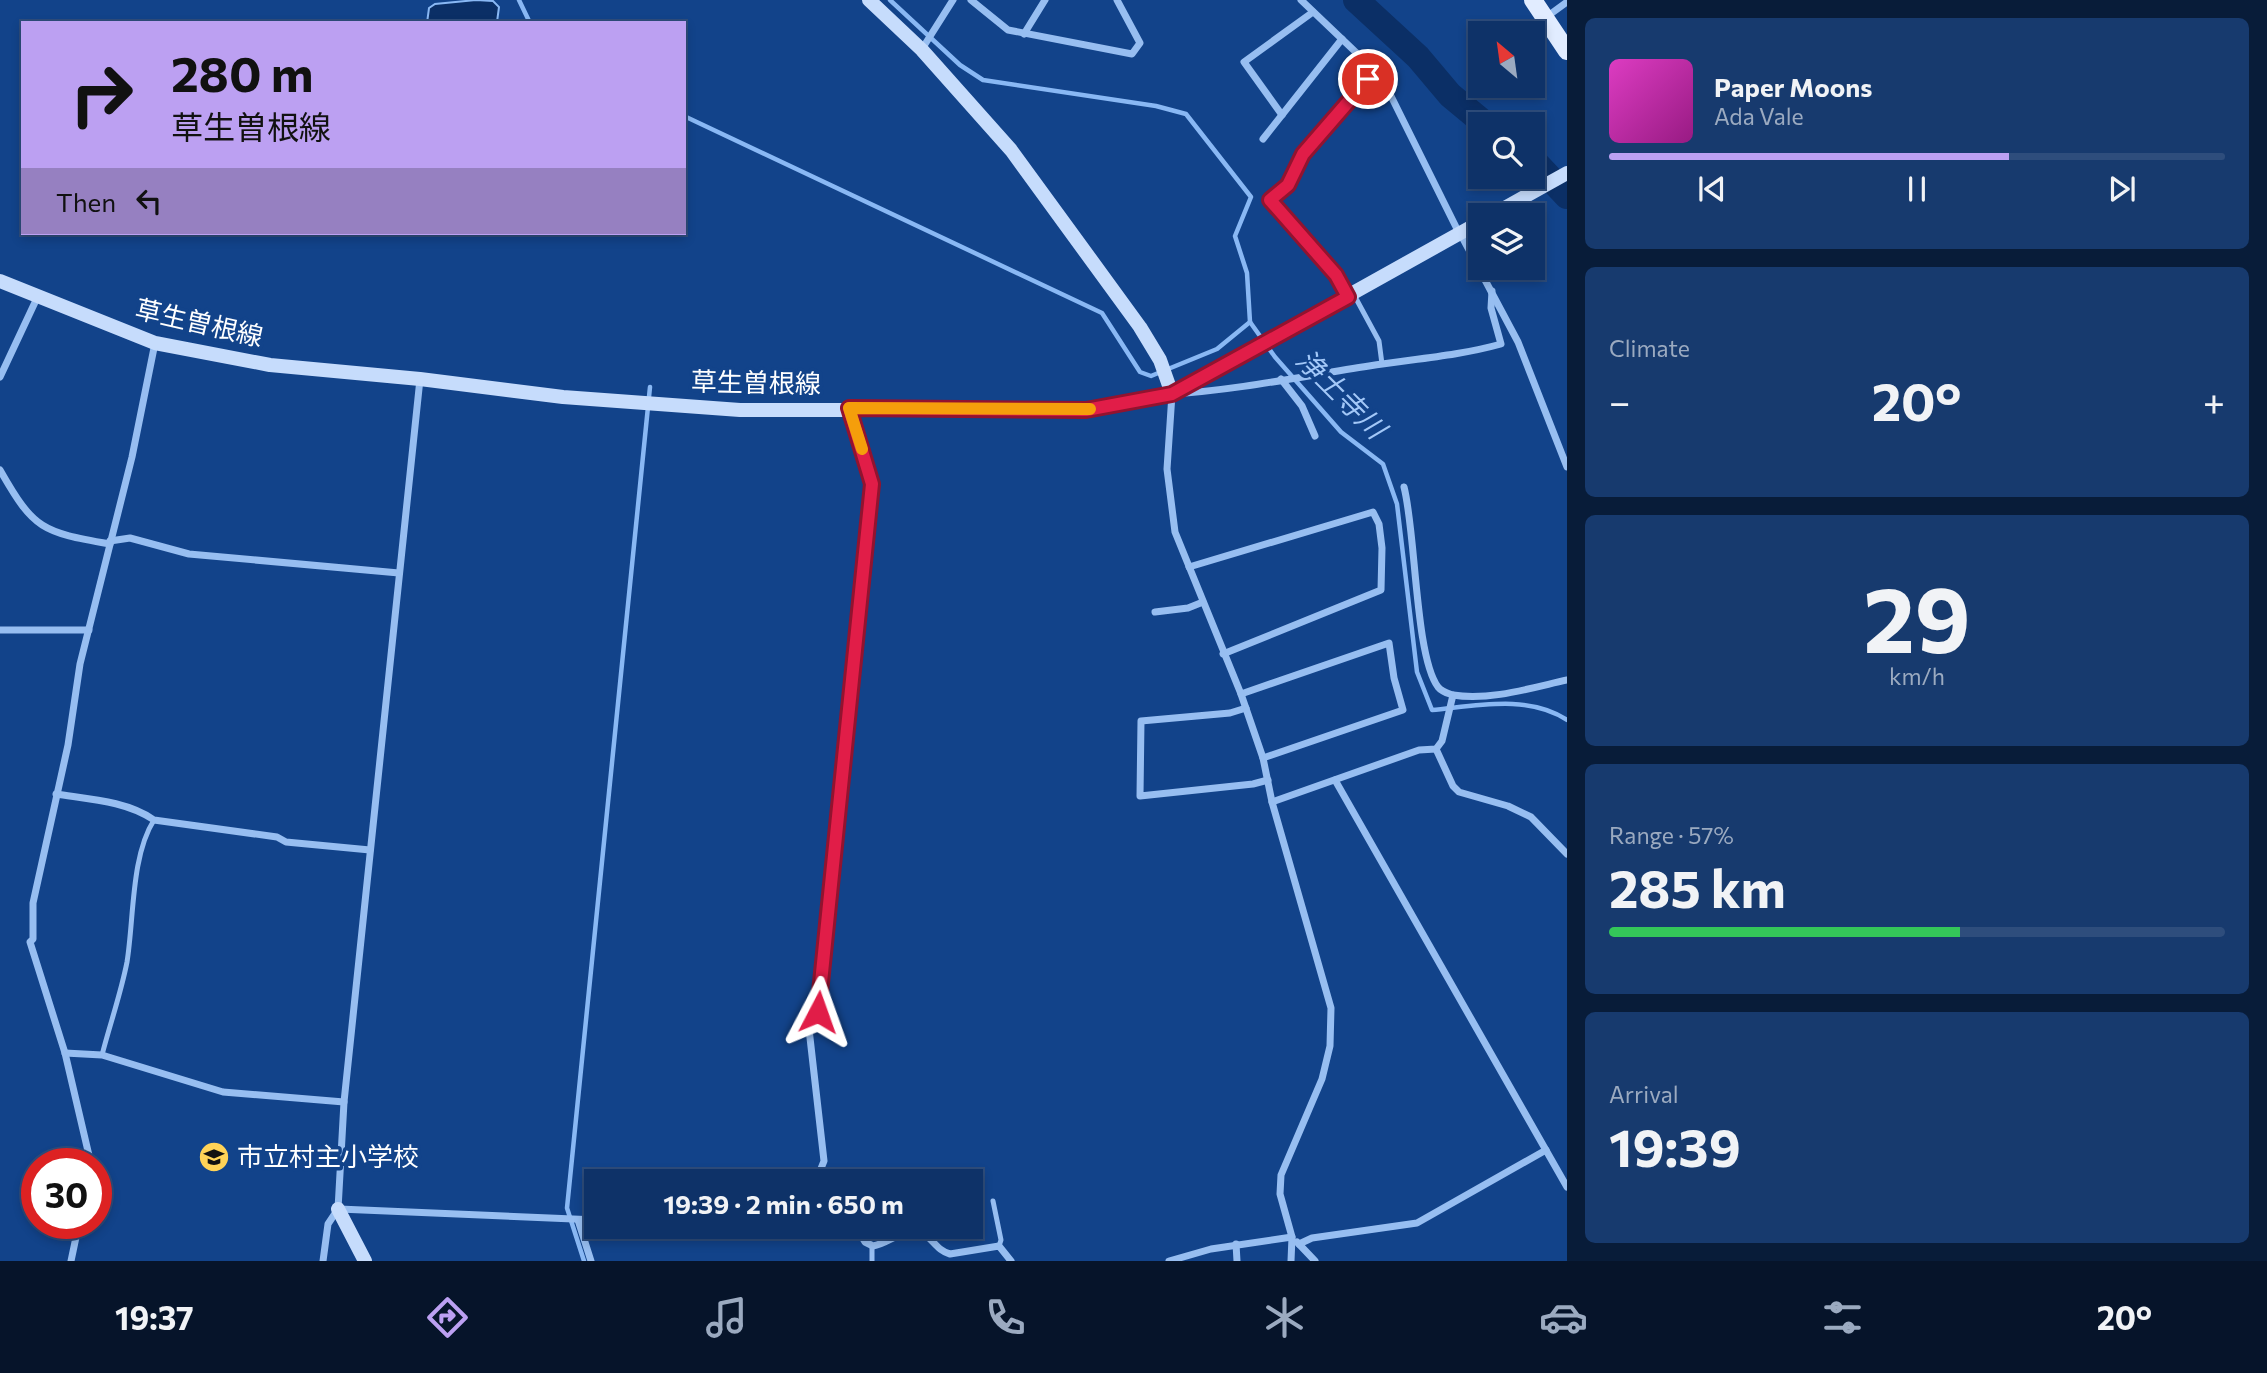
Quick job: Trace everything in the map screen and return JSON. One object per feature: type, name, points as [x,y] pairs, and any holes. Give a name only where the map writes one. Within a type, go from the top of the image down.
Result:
[{"type":"main road","points":[[869,0],[922,50],[1011,150],[1140,327],[1160,360],[1172,394]]},
{"type":"main road","points":[[1533,0],[1567,51]]},
{"type":"main road","points":[[1513,203],[1567,173]]},
{"type":"main road","name":"草生曽根線","points":[[0,281],[155,343],[270,365],[662,406],[740,410],[1086,410],[1172,394],[1468,229]]},
{"type":"main road","points":[[338,1209],[365,1261]]},
{"type":"street","points":[[922,50],[953,0]]},
{"type":"street","points":[[971,0],[1008,30],[1132,54],[1140,43],[1118,0]]},
{"type":"street","points":[[1024,34],[1045,0]]},
{"type":"street","points":[[1301,0],[1365,61],[1369,70],[1368,79],[1303,154],[1288,185],[1270,200],[1336,275],[1350,295]]},
{"type":"street","points":[[1545,18],[1567,2]]},
{"type":"street","points":[[1282,115],[1244,62],[1313,12]]},
{"type":"street","points":[[1263,139],[1342,39]]},
{"type":"street","points":[[1369,70],[1377,72],[1386,86],[1518,342],[1567,467]]},
{"type":"street","points":[[0,290],[18,289]]},
{"type":"street","points":[[1291,1261],[1292,1237],[1280,1194],[1281,1175],[1322,1079],[1332,1026],[1327,988],[1272,802],[1263,758],[1241,694],[1175,533],[1167,469],[1172,394],[1216,391],[1472,352],[1501,344],[1491,308],[1492,291]]},
{"type":"street","points":[[0,377],[37,298]]},
{"type":"street","points":[[87,1148],[65,1053],[30,943],[33,939],[33,903],[68,745],[80,664],[155,343]]},
{"type":"street","points":[[323,1261],[328,1224],[338,1209],[344,1102],[420,379]]},
{"type":"street","points":[[1282,379],[1302,406],[1315,436]]},
{"type":"street","points":[[820,1169],[824,1151],[809,1029],[818,1012],[872,484],[849,408]]},
{"type":"street","points":[[0,470],[23,510],[42,527],[64,536],[110,543],[131,538],[189,554],[399,573]]},
{"type":"street","points":[[1404,487],[1413,531],[1427,658],[1437,686],[1452,696],[1464,697],[1522,690],[1567,680]]},
{"type":"street","points":[[1189,567],[1373,512],[1379,524],[1381,590],[1223,654]]},
{"type":"street","points":[[1155,612],[1188,608],[1203,602]]},
{"type":"street","points":[[0,630],[89,630]]},
{"type":"street","points":[[1241,694],[1389,643],[1403,710],[1263,758]]},
{"type":"street","points":[[1272,802],[1419,750],[1436,749],[1442,741],[1452,696]]},
{"type":"street","points":[[1246,708],[1230,713],[1142,721],[1140,796],[1253,785],[1268,780]]},
{"type":"street","points":[[1436,749],[1453,786],[1460,792],[1508,806],[1531,817],[1567,854]]},
{"type":"street","points":[[1335,779],[1567,1187]]},
{"type":"street","points":[[56,794],[104,802],[146,814],[154,820],[277,838],[286,842],[370,850]]},
{"type":"street","points":[[65,1053],[102,1055],[223,1092],[344,1102]]},
{"type":"street","points":[[1299,1244],[1312,1238],[1417,1223],[1546,1150]]},
{"type":"street","points":[[338,1209],[584,1220]]},
{"type":"street","points":[[578,1220],[591,1261]]},
{"type":"street","points":[[863,1239],[872,1246],[915,1229],[923,1232],[943,1252],[950,1254],[999,1247],[1011,1261]]},
{"type":"street","points":[[1168,1261],[1236,1244],[1292,1237]]},
{"type":"street","points":[[1292,1237],[1315,1261]]},
{"type":"street","points":[[71,1261],[76,1239]]},
{"type":"street","points":[[1236,1244],[1237,1261]]},
{"type":"street","points":[[942,1261],[943,1252]]},
{"type":"lane","points":[[1350,295],[1379,341],[1382,365]]},
{"type":"lane","points":[[102,1055],[126,966],[135,888],[147,831],[154,820]]},
{"type":"lane","points":[[993,1200],[1001,1240],[999,1247]]},
{"type":"lane","points":[[872,1246],[874,1260]]},
{"type":"water","points":[[493,1],[499,7],[497,21],[427,21],[429,8],[435,4]]},
{"type":"waterway","points":[[519,0],[529,21]]},
{"type":"waterway","name":"浄土寺川","points":[[890,0],[960,65],[983,80],[1156,106],[1186,114],[1251,197],[1235,236],[1247,273],[1250,322],[1275,357],[1341,432],[1383,464],[1397,504],[1417,672],[1432,710],[1519,704],[1552,712],[1567,720]]},
{"type":"waterway","points":[[1356,0],[1418,57],[1450,95],[1471,112]]},
{"type":"waterway","points":[[686,117],[1102,313],[1140,372],[1151,376],[1217,349],[1250,322]]},
{"type":"waterway","points":[[1545,173],[1567,196]]},
{"type":"waterway","points":[[584,1261],[567,1208],[650,387]]},
{"type":"slow traffic","points":[[862,449],[849,408],[1090,409]]},
{"type":"place","name":"市立村主小学校","points":[[214,1157]]},
{"type":"route","points":[[818,1012],[872,484],[849,408],[1086,410],[1172,394],[1348,297],[1336,275],[1270,200],[1288,185],[1303,154],[1368,79]]}]
